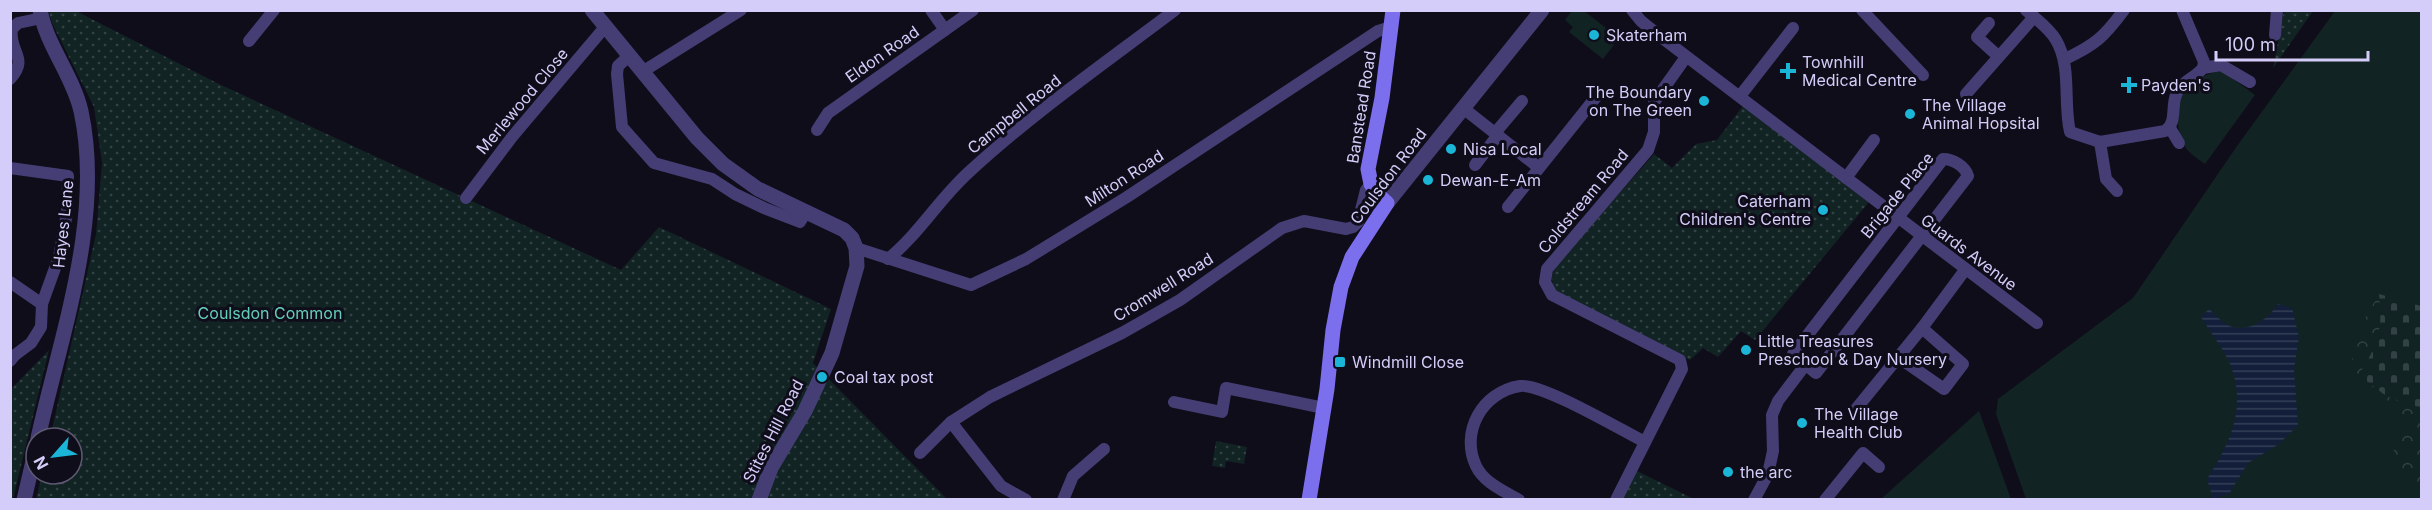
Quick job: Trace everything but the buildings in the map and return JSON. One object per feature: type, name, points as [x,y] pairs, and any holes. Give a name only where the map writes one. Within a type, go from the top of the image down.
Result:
[{"type":"main road","name":"Banstead Road","points":[[1387,203],[1377,194],[1371,184],[1368,169],[1382,98],[1393,10]]},
{"type":"main road","name":"Coulsdon Road","points":[[1309,500],[1341,287],[1352,257],[1387,203]]},
{"type":"street","points":[[249,41],[274,10]]},
{"type":"street","points":[[592,10],[697,138],[723,164],[758,189],[844,230],[852,238],[856,248]]},
{"type":"street","points":[[642,72],[741,10]]},
{"type":"street","points":[[932,10],[945,30]]},
{"type":"street","name":"Eldon Road","points":[[817,130],[828,113],[973,10]]},
{"type":"street","name":"Campbell Road","points":[[888,260],[922,227],[951,188],[996,147],[1175,10]]},
{"type":"street","name":"Coulsdon Road","points":[[1387,203],[1542,10]]},
{"type":"street","name":"Guards Avenue","points":[[1632,10],[1641,21],[1686,57],[2037,323]]},
{"type":"street","points":[[1862,10],[1923,75]]},
{"type":"street","points":[[2065,59],[2088,48],[2104,36],[2124,10]]},
{"type":"street","points":[[2182,10],[2204,62],[2203,68]]},
{"type":"street","points":[[2275,35],[2277,10]]},
{"type":"street","points":[[10,79],[19,69],[20,60],[12,43],[11,29],[18,23],[41,14]]},
{"type":"street","name":"Hayes Lane","points":[[41,14],[75,91],[81,112],[87,179],[80,257],[41,426]]},
{"type":"street","points":[[1966,93],[2030,14],[2046,27],[2056,40],[2065,59],[2067,117],[2070,132],[2100,142],[2165,131],[2170,128],[2173,123],[2172,106],[2181,86],[2203,68],[2221,65],[2250,82]]},
{"type":"street","points":[[1989,23],[1977,37],[1998,56]]},
{"type":"street","name":"Merlewood Close","points":[[466,198],[513,137],[605,27]]},
{"type":"street","name":"Milton Road","points":[[856,248],[971,285],[1026,259],[1127,197],[1378,31],[1391,27]]},
{"type":"street","points":[[1740,96],[1793,28]]},
{"type":"street","points":[[629,56],[618,66],[617,75],[622,128],[654,163],[712,179],[735,194],[800,222],[806,212]]},
{"type":"street","name":"Coldstream Road","points":[[1616,500],[1682,369],[1680,360],[1552,295],[1545,282],[1547,268],[1648,150],[1654,132],[1654,102],[1686,57]]},
{"type":"street","points":[[1508,207],[1596,97]]},
{"type":"street","points":[[1475,165],[1522,101]]},
{"type":"street","points":[[1463,108],[1538,167]]},
{"type":"street","points":[[2170,128],[2179,143]]},
{"type":"street","points":[[1846,178],[1874,141]]},
{"type":"street","points":[[2100,142],[2106,179],[2117,191]]},
{"type":"street","name":"Brigade Place","points":[[1943,159],[1950,159],[1966,171],[1968,176],[1816,373],[1793,354],[1898,219],[1943,159]]},
{"type":"street","points":[[10,168],[68,176],[67,213],[59,257],[42,304],[41,327],[31,343],[10,361]]},
{"type":"street","name":"Cromwell Road","points":[[951,422],[990,397],[1122,333],[1180,300],[1282,228],[1304,221],[1346,229],[1353,227],[1358,222],[1366,190],[1371,184]]},
{"type":"street","name":"Stites Hill Road","points":[[759,500],[771,468],[806,411],[832,353],[857,266],[856,248]]},
{"type":"street","points":[[1856,409],[1922,328],[1965,270]]},
{"type":"street","points":[[10,282],[42,304]]},
{"type":"street","points":[[1898,357],[1944,389],[1963,364],[1922,328]]},
{"type":"street","points":[[1754,500],[1768,474],[1773,451],[1772,415],[1778,401],[1806,364]]},
{"type":"street","points":[[1519,500],[1491,484],[1476,467],[1470,438],[1478,412],[1493,396],[1520,386],[1540,389],[1645,442]]},
{"type":"street","points":[[1174,402],[1222,412],[1226,388],[1324,408]]},
{"type":"street","points":[[920,453],[951,422],[1001,486],[1026,500]]},
{"type":"street","points":[[1063,500],[1073,476],[1104,449]]},
{"type":"street","points":[[1825,500],[1863,453],[1879,467]]},
{"type":"green space","name":"Coulsdon Common","points":[[48,10],[76,11],[219,84],[621,270],[659,227],[831,309],[813,363],[947,499],[36,500],[39,486],[84,486],[84,426],[53,426],[96,234],[102,163],[94,107],[52,23]]},
{"type":"green space","name":"Skaterham","points":[[1572,11],[1584,11],[1619,38],[1603,59],[1569,32],[1573,27],[1565,20]]},
{"type":"green space","points":[[2284,11],[2313,11],[2273,68]]},
{"type":"green space","points":[[2335,11],[2421,11],[2421,499],[2026,499],[1996,414],[1998,399],[2133,298],[2237,146]]},
{"type":"green space","points":[[2218,71],[2225,73],[2255,95],[2205,164],[2185,148],[2179,132],[2178,108],[2182,94],[2188,86]]},
{"type":"green space","points":[[1743,106],[1869,202],[1755,340],[1741,331],[1718,357],[1703,348],[1690,360],[1556,293],[1552,278],[1558,263],[1654,154],[1672,168],[1696,144],[1717,140]]},
{"type":"green space","points":[[2379,294],[2380,328],[2371,354],[2359,375],[2386,396],[2421,408],[2421,484],[2388,464],[2398,440],[2401,420],[2347,379],[2360,327]]},
{"type":"green space","points":[[2379,294],[2421,306],[2421,408],[2386,396],[2359,375],[2371,354],[2380,328]]},
{"type":"green space","points":[[49,350],[31,426],[24,426],[24,453],[13,499],[11,499],[11,389]]},
{"type":"green space","points":[[1979,411],[2011,499],[1881,499]]},
{"type":"green space","points":[[1216,441],[1247,447],[1244,464],[1226,461],[1225,468],[1212,466]]},
{"type":"green space","points":[[1635,470],[1694,499],[1620,500]]},
{"type":"water","points":[[2278,304],[2292,308],[2299,337],[2294,369],[2298,425],[2279,444],[2248,463],[2229,494],[2213,499],[2207,479],[2233,427],[2237,399],[2230,363],[2201,317],[2209,309],[2229,326],[2246,327],[2259,323]]},
{"type":"place","name":"Skaterham","points":[[1594,35]]},
{"type":"place","name":"Townhill Medical Centre","points":[[1788,71]]},
{"type":"place","name":"Payden's","points":[[2129,85]]},
{"type":"place","name":"The Boundary on The Green","points":[[1704,101]]},
{"type":"place","name":"The Village Animal Hopsital","points":[[1910,114]]},
{"type":"place","name":"Nisa Local","points":[[1451,149]]},
{"type":"place","name":"Dewan-E-Am","points":[[1428,180]]},
{"type":"place","name":"Caterham Children's Centre","points":[[1823,210]]},
{"type":"place","name":"Little Treasures Preschool & Day Nursery","points":[[1746,350]]},
{"type":"place","name":"Windmill Close","points":[[1340,362]]},
{"type":"place","name":"Coal tax post","points":[[822,377]]},
{"type":"place","name":"The Village Health Club","points":[[1802,423]]},
{"type":"place","name":"the arc","points":[[1728,472]]}]
